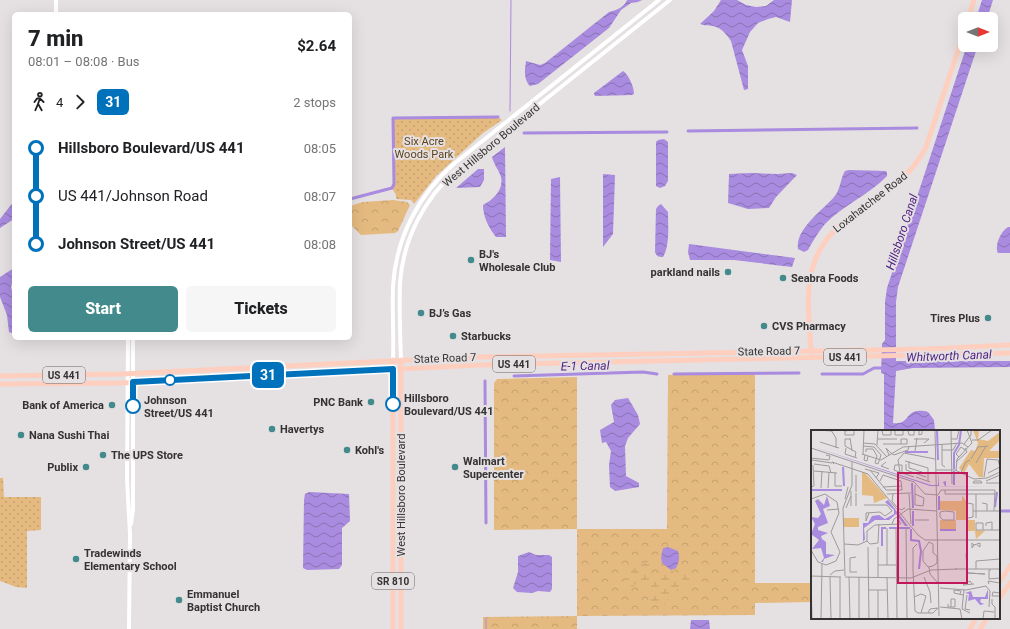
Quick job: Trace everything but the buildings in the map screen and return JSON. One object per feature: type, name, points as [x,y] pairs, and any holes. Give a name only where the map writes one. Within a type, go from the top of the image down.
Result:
[{"type":"main road","points":[[970,12],[974,0]]},
{"type":"main road","name":"Loxahatchee Road","points":[[811,358],[810,282],[812,270],[821,247],[834,230],[901,179],[914,167],[926,147],[958,50]]},
{"type":"main road","name":"State Road 7","points":[[0,376],[130,374],[393,360],[546,355],[878,350],[1010,345]]},
{"type":"main road","points":[[648,361],[661,357],[666,353]]},
{"type":"main road","points":[[666,360],[671,356],[684,353]]},
{"type":"main road","name":"State Road 7","points":[[0,384],[130,382],[401,368],[529,364],[1010,353]]},
{"type":"main road","points":[[529,364],[541,360],[546,355]]},
{"type":"main road","name":"West Hillsboro Boulevard","points":[[393,360],[393,629]]},
{"type":"main road","name":"West Hillsboro Boulevard","points":[[400,629],[401,360]]},
{"type":"main road","points":[[271,375],[284,366]]},
{"type":"main road","points":[[252,376],[260,371],[262,367]]},
{"type":"main road","points":[[393,477],[397,486],[401,490]]},
{"type":"main road","points":[[393,486],[397,489],[401,502]]},
{"type":"main road","points":[[1000,581],[1010,566]]},
{"type":"main road","points":[[1000,598],[1010,583]]},
{"type":"main road","points":[[393,593],[396,612],[401,620]]},
{"type":"main road","points":[[970,629],[975,619]]},
{"type":"main road","points":[[980,629],[986,619]]},
{"type":"main road","points":[[393,622],[396,623],[400,629]]},
{"type":"street","points":[[56,0],[56,12]]},
{"type":"street","name":"West Hillsboro Boulevard","points":[[393,360],[395,269],[402,240],[418,206],[430,188],[446,171],[659,0]]},
{"type":"street","name":"West Hillsboro Boulevard","points":[[401,360],[400,282],[408,243],[424,208],[453,174],[670,0]]},
{"type":"street","points":[[402,240],[408,243]]},
{"type":"street","points":[[128,340],[130,374],[128,487],[130,534],[129,629]]},
{"type":"street","points":[[130,374],[133,340]]},
{"type":"street","points":[[130,382],[133,510],[130,534]]},
{"type":"street","points":[[128,487],[130,490],[131,506],[133,510]]},
{"type":"green space","name":"Six Acre Woods Park","points":[[498,117],[502,120],[483,133],[436,176],[414,204],[411,200],[396,199],[396,195],[392,188],[394,184],[393,118]]},
{"type":"green space","points":[[393,200],[407,202],[410,205],[398,231],[395,233],[361,235],[352,226],[352,205],[363,202]]},
{"type":"green space","points":[[755,372],[755,583],[811,583],[811,602],[755,603],[755,615],[577,616],[577,529],[667,529],[668,375]]},
{"type":"green space","points":[[577,377],[577,529],[494,530],[494,383],[497,379]]},
{"type":"green space","points":[[0,478],[3,478],[4,497],[41,497],[41,530],[27,531],[27,588],[16,587],[0,581]]},
{"type":"green space","points":[[651,562],[653,567],[650,571],[655,575],[662,563],[671,570],[676,568],[673,574],[678,579],[682,579],[687,571],[691,577],[687,590],[679,588],[673,592],[664,605],[660,599],[656,603],[647,604],[653,591],[646,586],[646,579],[643,583],[634,585],[632,590],[623,586],[627,575],[625,568],[629,565],[630,570],[634,571],[635,564]]},
{"type":"green space","points":[[577,616],[577,629],[483,629],[483,617]]},
{"type":"water","points":[[627,0],[642,0],[631,3],[621,10],[609,28],[538,84],[530,86],[525,77],[526,61],[540,65],[545,63],[609,12],[622,7]]},
{"type":"water","points":[[721,0],[737,0],[746,5],[756,7],[766,6],[774,0],[792,0],[790,22],[776,17],[768,19],[758,23],[750,32],[742,50],[748,66],[748,89],[744,90],[731,41],[728,36],[716,27],[700,24],[714,11]]},
{"type":"water","points":[[982,0],[993,0],[989,12],[978,12]]},
{"type":"water","name":"Hillsboro Canal","points":[[965,52],[976,52],[898,287],[896,302],[896,361],[1010,361],[1010,367],[913,368],[896,371],[893,423],[903,422],[915,412],[928,412],[934,420],[935,430],[884,430],[884,374],[881,373],[882,344],[885,340],[885,302],[887,288]]},
{"type":"water","points":[[623,71],[631,81],[634,94],[595,96],[594,93]]},
{"type":"water","points":[[664,139],[668,142],[668,181],[665,186],[660,188],[656,186],[656,142]]},
{"type":"water","points":[[505,147],[506,237],[496,237],[487,222],[483,205],[497,194],[501,186],[501,177],[492,157]]},
{"type":"water","points":[[478,169],[484,169],[484,180],[480,187],[456,188]]},
{"type":"water","points":[[845,171],[886,171],[887,176],[872,189],[832,217],[820,230],[808,250],[804,252],[798,249],[798,242],[805,227],[834,197],[838,191]]},
{"type":"water","points":[[792,173],[797,175],[776,197],[769,208],[748,209],[728,203],[729,174]]},
{"type":"water","points":[[603,174],[615,175],[613,234],[603,247]]},
{"type":"water","points":[[560,177],[561,262],[550,260],[551,179]]},
{"type":"water","points":[[12,204],[12,220],[0,228],[0,219]]},
{"type":"water","points":[[661,204],[668,212],[668,241],[663,257],[658,256],[655,252],[656,209]]},
{"type":"water","points":[[1008,227],[1010,227],[1010,253],[998,253],[997,247],[999,239]]},
{"type":"water","points":[[689,244],[795,258],[792,267],[734,260],[690,260],[688,252]]},
{"type":"water","points":[[12,269],[12,333],[9,332],[7,315],[0,297],[0,277]]},
{"type":"water","points":[[628,398],[638,415],[640,424],[628,438],[625,446],[626,476],[639,483],[639,487],[615,491],[610,487],[609,465],[611,451],[606,442],[602,443],[600,430],[614,422],[611,405],[615,400]]},
{"type":"water","points":[[309,492],[349,494],[350,521],[342,528],[342,565],[339,569],[307,570],[303,568],[304,500],[305,494]]},
{"type":"water","points":[[668,547],[678,551],[679,556],[676,568],[671,570],[662,563],[661,557],[663,548]]},
{"type":"water","points":[[529,552],[536,555],[549,555],[552,557],[552,589],[550,592],[517,592],[513,588],[518,572],[518,556]]},
{"type":"water","points":[[691,620],[709,620],[710,629],[690,629]]},
{"type":"waterway","points":[[510,111],[511,0]]},
{"type":"waterway","points":[[352,198],[392,188],[394,184],[393,118],[498,117]]},
{"type":"waterway","points":[[688,131],[917,128]]},
{"type":"waterway","points":[[524,133],[667,132]]},
{"type":"waterway","name":"E-1 Canal","points":[[822,374],[863,374],[874,368],[885,368]]},
{"type":"waterway","name":"E-1 Canal","points":[[514,376],[643,372],[657,374]]},
{"type":"waterway","name":"E-1 Canal","points":[[674,374],[799,373]]},
{"type":"waterway","points":[[485,381],[486,523]]},
{"type":"waterway","points":[[1000,511],[1010,511]]},
{"type":"waterway","points":[[486,618],[486,629]]},
{"type":"bus line","name":"31","points":[[133,406],[133,382],[393,369],[393,404]]},
{"type":"place","name":"BJ's Wholesale Club","points":[[471,260]]},
{"type":"place","name":"parkland nails","points":[[728,272]]},
{"type":"place","name":"Seabra Foods","points":[[783,278]]},
{"type":"place","name":"BJ’s Gas","points":[[421,313]]},
{"type":"place","name":"Tires Plus","points":[[988,318]]},
{"type":"place","name":"CVS Pharmacy","points":[[764,326]]},
{"type":"place","name":"Starbucks","points":[[453,336]]},
{"type":"place","name":"PNC Bank","points":[[371,402]]},
{"type":"place","name":"Hillsboro Boulevard/US 441","points":[[393,404]]},
{"type":"place","name":"Bank of America","points":[[112,405]]},
{"type":"place","name":"Johnson Street/US 441","points":[[133,406]]},
{"type":"place","name":"Havertys","points":[[272,429]]},
{"type":"place","name":"Nana Sushi Thai","points":[[21,435]]},
{"type":"place","name":"Kohl's","points":[[347,450]]},
{"type":"place","name":"The UPS Store","points":[[103,455]]},
{"type":"place","name":"Publix","points":[[86,467]]},
{"type":"place","name":"Walmart Supercenter","points":[[455,467]]},
{"type":"place","name":"Tradewinds Elementary School","points":[[76,559]]},
{"type":"place","name":"Emmanuel Baptist Church","points":[[179,600]]},
{"type":"water label","name":"Whitworth Canal","points":[[949,356]]}]
